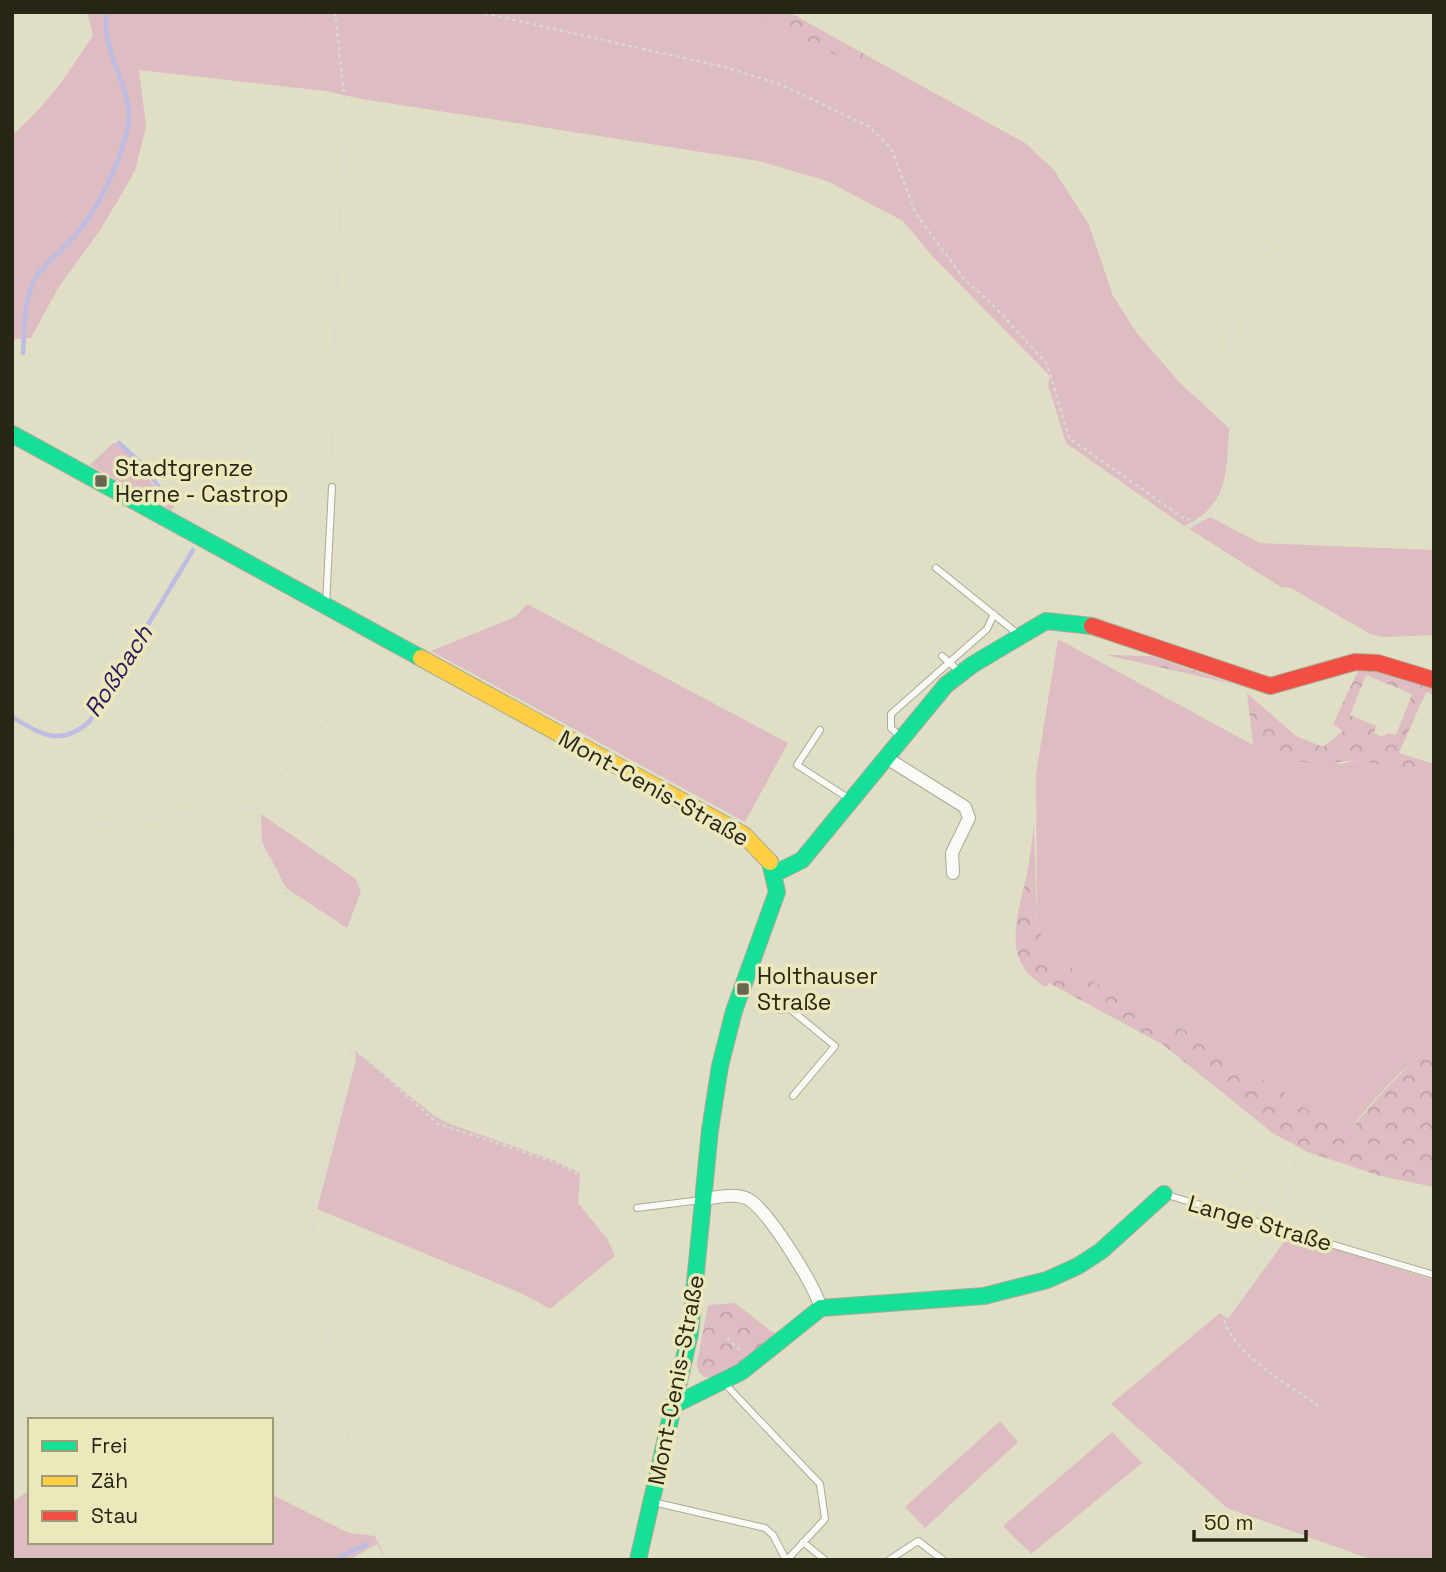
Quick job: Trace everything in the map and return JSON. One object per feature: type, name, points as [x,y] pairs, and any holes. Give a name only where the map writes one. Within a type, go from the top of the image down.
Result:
[{"type":"main road","name":"Mont-Cenis-Straße","points":[[12,434],[744,835],[766,855],[776,873],[775,903],[734,1011],[720,1066],[710,1130],[690,1333],[638,1560]]},
{"type":"main road","points":[[776,873],[802,860],[946,685],[955,668],[1046,621],[1084,623],[1269,685],[1355,663],[1378,663],[1434,680]]},
{"type":"main road","name":"Lange Straße","points":[[821,1308],[986,1298],[1039,1285],[1080,1265],[1164,1194]]},
{"type":"main road","points":[[674,1405],[723,1382],[821,1308]]},
{"type":"street","points":[[885,757],[965,807],[968,818],[952,853],[953,873]]},
{"type":"street","points":[[704,1199],[737,1196],[753,1203],[807,1274],[821,1308]]},
{"type":"lane","points":[[325,606],[332,487]]},
{"type":"lane","points":[[936,568],[1021,636]]},
{"type":"lane","points":[[901,737],[891,728],[891,714],[955,668],[987,629],[994,614]]},
{"type":"lane","points":[[942,656],[955,668]]},
{"type":"lane","points":[[821,730],[797,765],[850,799]]},
{"type":"lane","points":[[780,1010],[790,1009],[835,1046],[793,1096]]},
{"type":"lane","name":"Lange Straße","points":[[1164,1194],[1286,1226],[1434,1275]]},
{"type":"lane","points":[[637,1208],[704,1199]]},
{"type":"lane","points":[[651,1502],[765,1528],[773,1535],[787,1560],[825,1519],[820,1484],[723,1382]]},
{"type":"lane","points":[[889,1560],[918,1541],[943,1560]]},
{"type":"lane","points":[[803,1542],[825,1560]]},
{"type":"path","points":[[332,487],[334,356],[345,103],[335,12]]},
{"type":"path","points":[[478,12],[724,67],[780,83],[869,126],[891,148],[916,214],[957,269],[1047,364],[1069,438],[1182,517],[1197,522]]},
{"type":"path","points":[[1046,621],[1067,588],[1094,565],[1151,536],[1197,522],[1215,509],[1227,486],[1232,450],[1228,341],[1236,309],[1251,273],[1277,239],[1309,214],[1434,154]]},
{"type":"path","points":[[390,1560],[359,1486],[326,1334],[314,1240],[313,1209],[352,1070],[351,1052],[287,895],[261,851],[256,808],[318,729],[407,651]]},
{"type":"path","points":[[12,840],[118,820],[256,808]]},
{"type":"path","points":[[614,1083],[682,897],[719,911],[761,942]]},
{"type":"path","points":[[1037,1002],[1098,1039],[1114,1056]]},
{"type":"path","points":[[351,1052],[362,1055],[438,1124],[555,1162],[637,1208]]},
{"type":"path","points":[[1138,1113],[1165,1083]]},
{"type":"path","points":[[1234,1170],[1251,1134],[1260,1136],[1296,1162],[1290,1194],[1284,1208],[1434,1253]]},
{"type":"path","points":[[1190,1149],[1290,1194]]},
{"type":"path","points":[[1134,1155],[1146,1172],[1142,1180]]},
{"type":"path","points":[[1291,1210],[1286,1226],[1224,1317],[1226,1329],[1251,1356],[1318,1406]]},
{"type":"path","points":[[932,1551],[959,1530],[983,1534],[1028,1551]]},
{"type":"green space","points":[[87,12],[744,12],[866,69],[866,55],[1025,143],[1054,170],[1089,225],[1113,296],[1136,332],[1179,382],[1229,428],[1225,473],[1217,498],[1209,509],[1184,526],[1066,443],[1048,385],[1050,376],[933,257],[903,221],[827,181],[759,161],[325,91],[139,70],[146,127],[135,171],[101,229],[58,288],[31,338],[15,339],[12,342],[12,135],[47,100],[93,35]]},
{"type":"green space","points":[[744,12],[789,12],[866,55],[866,69]]},
{"type":"green space","points":[[113,443],[118,443],[126,450],[160,493],[175,505],[172,511],[90,465]]},
{"type":"green space","points":[[1210,517],[1260,543],[1434,550],[1434,635],[1372,635],[1291,588],[1281,587],[1189,529]]},
{"type":"green space","points":[[527,604],[788,743],[745,822],[431,651],[515,617]]},
{"type":"green space","points":[[1058,639],[1266,752],[1341,764],[1356,760],[1411,770],[1434,779],[1434,1048],[1396,1077],[1344,1138],[1288,1095],[1194,1033],[1155,1020],[1051,955],[1037,926],[1036,774]]},
{"type":"green space","points":[[1106,655],[1151,656],[1233,684]]},
{"type":"green space","points":[[1358,671],[1377,671],[1434,689],[1434,695],[1426,692],[1399,753],[1434,764],[1434,779],[1411,770],[1356,760],[1323,764],[1278,760],[1253,745],[1247,693],[1296,736],[1323,747],[1343,731],[1333,724]],"holes":[[[1366,675],[1412,694],[1396,735],[1389,733],[1381,737],[1374,733],[1376,726],[1350,715]]]},
{"type":"green space","points":[[261,814],[356,879],[361,891],[347,928],[286,888],[262,842]]},
{"type":"green space","points":[[1034,824],[1037,926],[1051,955],[1155,1020],[1194,1033],[1288,1095],[1344,1137],[1397,1077],[1434,1048],[1434,1187],[1380,1176],[1308,1152],[1274,1134],[1162,1044],[1049,983],[1046,987],[1031,977],[1022,965],[1015,936]]},
{"type":"green space","points":[[355,1050],[433,1115],[450,1124],[556,1161],[580,1173],[578,1203],[608,1240],[615,1256],[550,1309],[523,1294],[317,1209],[356,1060]]},
{"type":"green space","points":[[1289,1235],[1434,1280],[1434,1560],[1373,1560],[1227,1508],[1111,1404],[1220,1313],[1228,1319]]},
{"type":"green space","points":[[735,1303],[775,1334],[731,1369],[712,1377],[704,1377],[698,1371],[697,1363],[708,1305]]},
{"type":"green space","points":[[1000,1421],[1018,1442],[925,1528],[905,1507]]},
{"type":"green space","points":[[1112,1432],[1142,1463],[1031,1554],[1003,1526]]},
{"type":"green space","points":[[28,1491],[28,1544],[273,1544],[273,1495],[349,1533],[375,1536],[386,1560],[377,1544],[349,1560],[12,1560],[12,1502]]},
{"type":"waterway","name":"Roßbach","points":[[23,353],[26,306],[35,279],[73,238],[94,210],[124,144],[129,116],[123,87],[108,43],[107,12]]},
{"type":"waterway","name":"Roßbach","points":[[119,443],[141,463],[171,503]]},
{"type":"waterway","name":"Roßbach","points":[[12,717],[51,736],[69,734],[90,721],[193,550]]},
{"type":"waterway","points":[[335,1560],[367,1544]]},
{"type":"traffic: fast","points":[[12,434],[421,658]]},
{"type":"traffic: fast","points":[[776,873],[802,860],[946,685],[972,665],[1046,621],[1092,626]]},
{"type":"traffic: fast","points":[[638,1560],[690,1333],[710,1130],[720,1066],[734,1011],[777,892],[770,862]]},
{"type":"traffic: fast","points":[[674,1405],[741,1372],[821,1308],[984,1296],[1047,1280],[1078,1266],[1101,1251],[1164,1194]]},
{"type":"traffic: slow","points":[[421,658],[744,835],[770,862]]},
{"type":"traffic: jam","points":[[1092,626],[1270,686],[1355,662],[1378,663],[1434,680]]},
{"type":"place","name":"Stadtgrenze Herne - Castrop","points":[[101,481]]},
{"type":"place","name":"Holthauser Straße","points":[[743,989]]}]
